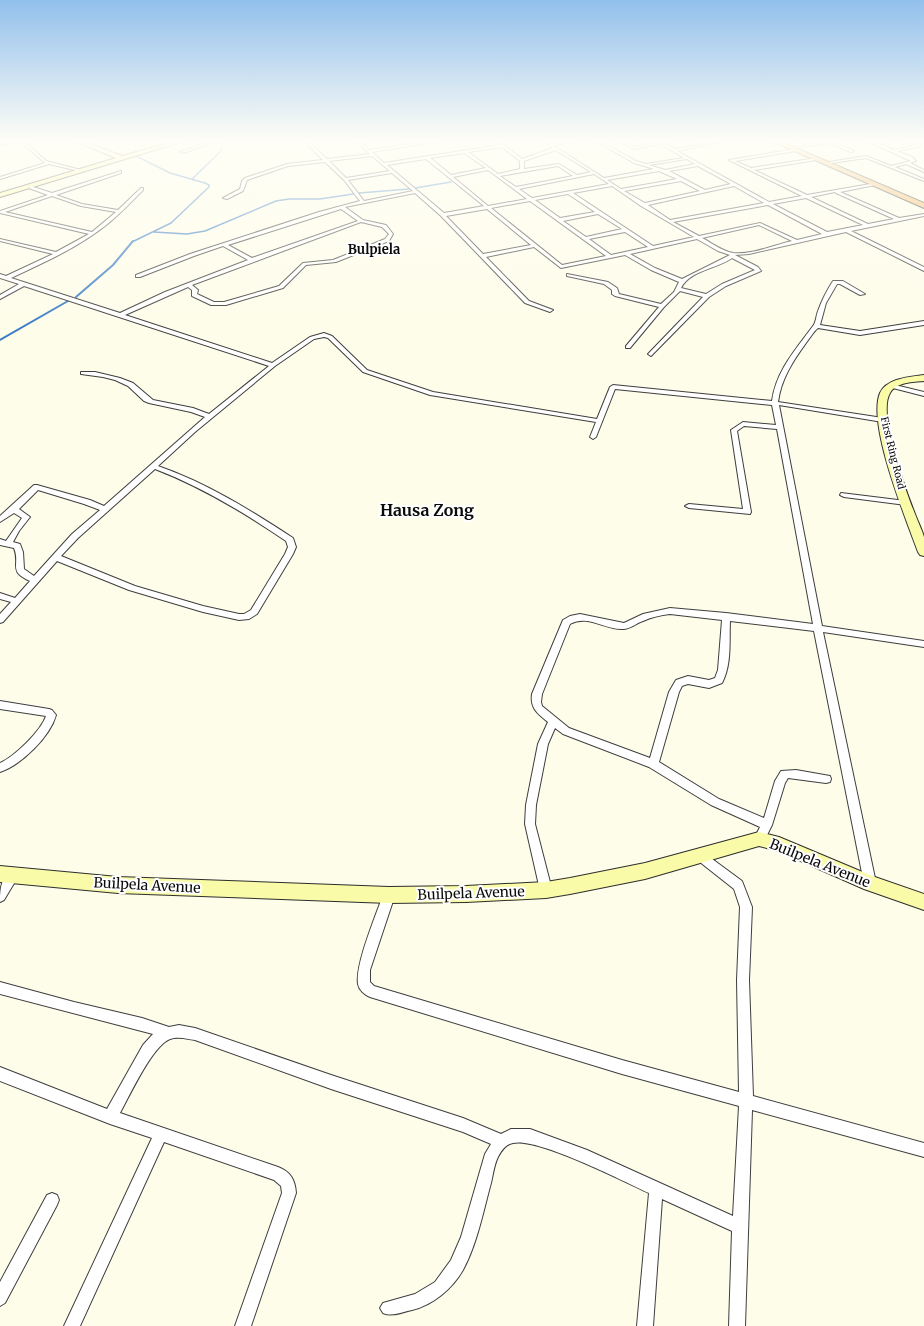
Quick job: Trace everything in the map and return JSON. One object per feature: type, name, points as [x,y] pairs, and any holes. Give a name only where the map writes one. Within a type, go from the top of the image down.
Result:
[{"type":"street","points":[[0,212],[22,204]]},
{"type":"street","points":[[78,204],[118,211]]},
{"type":"street","points":[[6,278],[57,254],[92,233],[104,225],[125,204]]},
{"type":"street","points":[[138,276],[224,244],[321,213],[355,204]]},
{"type":"street","points":[[430,204],[443,215],[527,302],[533,306],[550,310]]},
{"type":"street","points":[[482,204],[561,267],[760,224],[798,242]]},
{"type":"street","points":[[443,215],[503,204]]},
{"type":"street","points":[[537,204],[609,256]]},
{"type":"street","points":[[586,204],[652,247]]},
{"type":"street","points":[[643,205],[648,204]]},
{"type":"street","points":[[669,221],[764,204]]},
{"type":"street","points":[[771,204],[826,234]]},
{"type":"street","points":[[822,204],[868,226]]},
{"type":"street","points":[[863,204],[899,220]]},
{"type":"street","points":[[643,205],[697,237],[720,250],[733,255],[758,270],[724,285],[707,296],[651,354]]},
{"type":"street","points":[[342,207],[361,221]]},
{"type":"street","points":[[0,212],[92,233]]},
{"type":"street","points":[[559,220],[598,212]]},
{"type":"street","points":[[628,347],[679,288],[682,281],[689,276],[733,255],[798,242],[826,234],[848,231],[924,215]]},
{"type":"street","points":[[120,315],[189,284],[361,221],[369,221],[384,226],[391,234],[387,240],[334,262],[306,264],[281,287],[224,304],[218,304],[194,295],[195,290],[189,284]]},
{"type":"street","points":[[585,239],[626,230]]},
{"type":"street","points":[[848,231],[924,269]]},
{"type":"street","points":[[1,240],[57,254]]},
{"type":"street","points":[[224,244],[252,260]]},
{"type":"street","points":[[482,256],[534,246]]},
{"type":"street","points":[[625,253],[653,270],[682,281]]},
{"type":"street","points":[[569,275],[606,283],[615,289],[615,294],[617,295],[662,306]]},
{"type":"street","points":[[0,276],[273,365]]},
{"type":"street","points":[[862,294],[841,282],[835,282],[830,289],[818,319],[817,326],[814,328],[781,378],[776,393],[775,403],[818,628],[870,883]]},
{"type":"street","points":[[0,297],[23,284]]},
{"type":"street","points":[[679,288],[707,296]]},
{"type":"street","points":[[817,326],[860,333],[924,323]]},
{"type":"street","points":[[0,620],[75,536],[104,509],[210,417],[273,365],[312,338],[324,336],[330,337],[365,371],[432,394],[600,420]]},
{"type":"street","points":[[83,373],[95,373],[129,385],[135,388],[145,400],[193,410],[210,417]]},
{"type":"street","points":[[892,386],[904,381],[924,378]]},
{"type":"street","points":[[892,386],[924,394]]},
{"type":"street","name":"First Ring Road","points":[[892,386],[884,394],[883,420],[896,475],[924,552]]},
{"type":"street","points":[[593,437],[613,387],[775,403],[883,420]]},
{"type":"street","points":[[688,506],[747,512],[734,430],[743,424],[780,427]]},
{"type":"street","points":[[56,557],[132,588],[203,609],[239,618],[254,612],[289,554],[292,547],[290,540],[220,496],[189,480],[153,466]]},
{"type":"street","points":[[0,520],[14,509],[37,486],[104,509]]},
{"type":"street","points":[[844,495],[906,503]]},
{"type":"street","points":[[9,543],[16,530],[26,517],[14,509]]},
{"type":"street","points":[[0,542],[17,546],[20,551],[20,570],[22,574],[35,580]]},
{"type":"street","points":[[0,596],[16,601]]},
{"type":"street","points":[[826,779],[796,774],[785,774],[780,781],[763,832],[653,764],[578,737],[566,731],[538,708],[536,702],[537,694],[566,622],[572,617],[580,616],[625,627],[636,620],[659,612],[670,611],[726,616],[924,644]]},
{"type":"street","points":[[653,764],[674,692],[679,683],[688,680],[709,684],[719,680],[723,670],[726,616]]},
{"type":"street","points":[[0,705],[49,713],[51,715],[48,723],[31,743],[10,763],[0,768]]},
{"type":"street","points":[[546,890],[530,824],[531,805],[543,744],[553,721]]},
{"type":"street","name":"Builpela Avenue","points":[[7,875],[118,885],[389,895],[466,894],[546,890],[645,871],[700,855],[763,832],[779,844],[870,883],[924,902]]},
{"type":"street","points":[[700,855],[738,885],[746,907],[743,980],[746,1100],[737,1326]]},
{"type":"street","points":[[0,896],[7,875]]},
{"type":"street","points":[[389,895],[364,970],[364,985],[370,991],[622,1067],[924,1150]]},
{"type":"street","points":[[0,988],[74,1008],[142,1024],[169,1033]]},
{"type":"street","points":[[110,1117],[148,1050],[158,1039],[169,1033],[179,1031],[195,1034],[331,1082],[463,1125],[501,1141]]},
{"type":"street","points":[[0,1074],[110,1117],[278,1174],[288,1182],[289,1193],[243,1326]]},
{"type":"street","points":[[72,1326],[161,1134]]},
{"type":"street","points":[[388,1308],[418,1301],[440,1287],[457,1265],[468,1237],[492,1154],[501,1141],[511,1136],[530,1136],[582,1155],[740,1227]]},
{"type":"street","points":[[645,1326],[656,1189]]},
{"type":"street","points":[[0,1298],[52,1200]]},
{"type":"waterway","points":[[132,242],[171,223],[191,204]]},
{"type":"waterway","points":[[154,232],[187,234],[205,231],[269,204]]},
{"type":"waterway","points":[[76,297],[113,265],[132,242]]},
{"type":"waterway","points":[[0,340],[68,301]]},
{"type":"district","name":"Bulpiela","points":[[374,249]]},
{"type":"district","name":"Hausa Zong","points":[[427,510]]}]
